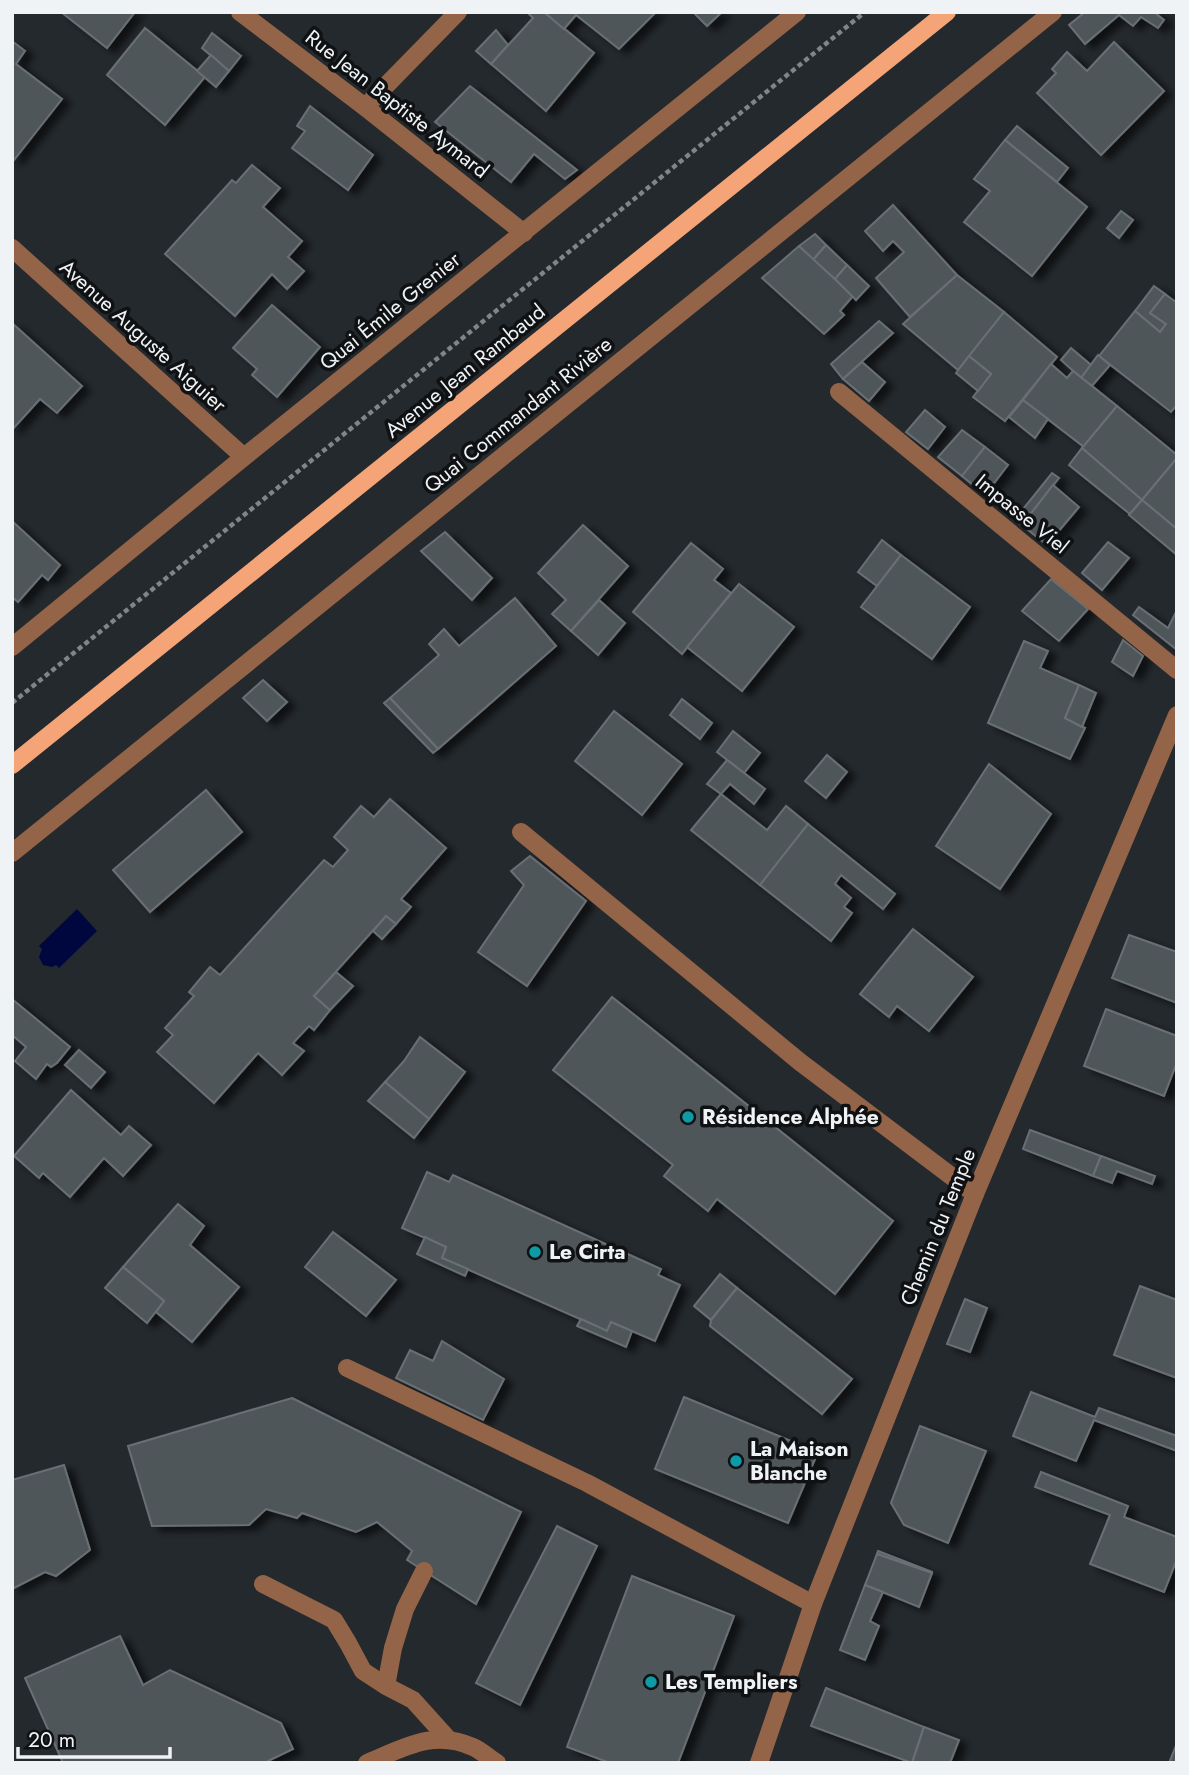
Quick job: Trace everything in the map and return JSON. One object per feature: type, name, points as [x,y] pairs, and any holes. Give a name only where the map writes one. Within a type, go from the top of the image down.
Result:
[{"type":"main road","name":"Avenue Jean Rambaud","points":[[12,765],[947,12]]},
{"type":"street","name":"Rue Jean Baptiste Aymard","points":[[240,12],[524,233]]},
{"type":"street","points":[[365,107],[457,12]]},
{"type":"street","name":"Quai Émile Grenier","points":[[12,647],[797,12]]},
{"type":"street","name":"Quai Commandant Rivière","points":[[12,853],[1053,12]]},
{"type":"street","name":"Avenue Auguste Aiguier","points":[[12,247],[244,457]]},
{"type":"street","name":"Impasse Viel","points":[[839,392],[1177,670]]},
{"type":"street","name":"Chemin du Temple","points":[[759,1763],[813,1604],[975,1194],[1177,715]]},
{"type":"street","points":[[521,832],[800,1062],[975,1194]]},
{"type":"street","points":[[347,1368],[587,1483],[813,1604]]},
{"type":"street","points":[[386,1686],[393,1648],[405,1609],[424,1571]]},
{"type":"street","points":[[263,1584],[334,1620],[363,1671],[413,1700],[449,1740]]},
{"type":"street","points":[[367,1763],[426,1739],[449,1740],[474,1747],[497,1763]]},
{"type":"path","points":[[12,704],[865,12]]},
{"type":"shaded area","points":[[77,909],[97,931],[59,968],[56,965],[43,965],[39,957],[42,949],[39,946]]},
{"type":"building","points":[[61,12],[135,12],[107,48]]},
{"type":"building","points":[[527,12],[544,12],[594,53],[546,111],[491,64],[533,18]]},
{"type":"building","points":[[544,12],[656,12],[619,49],[576,15],[564,29]]},
{"type":"building","points":[[693,12],[722,12],[707,26]]},
{"type":"building","points":[[1085,12],[1154,12],[1164,20],[1158,28],[1141,17],[1133,26],[1119,15],[1085,44],[1069,25]]},
{"type":"building","points":[[145,28],[205,77],[165,125],[107,75]]},
{"type":"building","points":[[496,30],[508,45],[491,64],[476,51]]},
{"type":"building","points":[[212,33],[241,56],[229,71],[202,48]]},
{"type":"building","points":[[12,41],[25,51],[16,64],[62,99],[14,160],[12,159]]},
{"type":"building","points":[[1114,42],[1164,91],[1101,155],[1037,93],[1056,73],[1052,69],[1067,52],[1087,71]]},
{"type":"building","points":[[211,55],[229,71],[216,87],[197,71]]},
{"type":"building","points":[[470,86],[577,170],[565,179],[534,154],[511,182],[435,122]]},
{"type":"building","points":[[310,106],[373,155],[348,190],[292,148],[305,131],[297,126]]},
{"type":"building","points":[[1017,126],[1068,168],[1057,182],[1005,140]]},
{"type":"building","points":[[1005,140],[1087,207],[1032,276],[964,222],[990,191],[974,179]]},
{"type":"building","points":[[252,165],[280,188],[263,207],[302,241],[288,257],[304,271],[287,289],[272,274],[235,316],[165,254],[232,180],[236,183]]},
{"type":"building","points":[[893,205],[957,275],[910,317],[876,278],[904,252],[893,241],[883,251],[865,231]]},
{"type":"building","points":[[1121,211],[1133,220],[1119,238],[1107,228]]},
{"type":"building","points":[[815,234],[826,245],[813,260],[799,246]]},
{"type":"building","points":[[826,245],[847,265],[835,279],[813,260]]},
{"type":"building","points":[[799,246],[853,296],[840,311],[844,315],[824,334],[762,278]]},
{"type":"building","points":[[847,265],[869,286],[856,300],[835,279]]},
{"type":"building","points":[[957,275],[1004,312],[958,370],[903,324]]},
{"type":"building","points":[[1154,286],[1165,294],[1150,313],[1166,324],[1160,332],[1135,311]]},
{"type":"building","points":[[1165,294],[1177,303],[1177,405],[1171,412],[1099,356],[1135,311],[1160,332],[1166,324],[1150,313]]},
{"type":"building","points":[[272,305],[320,347],[277,397],[252,375],[257,369],[233,348]]},
{"type":"building","points":[[1004,312],[1057,357],[1005,421],[973,397],[991,374],[969,356]]},
{"type":"building","points":[[879,321],[893,333],[843,379],[831,364]]},
{"type":"building","points":[[12,323],[82,386],[57,413],[40,399],[12,430]]},
{"type":"building","points":[[1071,348],[1091,365],[1081,378],[1061,360]]},
{"type":"building","points":[[1098,355],[1110,365],[1092,386],[1081,378]]},
{"type":"building","points":[[969,356],[991,374],[978,391],[956,373]]},
{"type":"building","points":[[862,362],[885,382],[869,401],[843,379]]},
{"type":"building","points":[[1051,364],[1067,378],[1073,371],[1117,406],[1084,447],[1023,400]]},
{"type":"building","points":[[1023,400],[1048,419],[1035,438],[1009,417]]},
{"type":"building","points":[[1117,406],[1177,455],[1142,500],[1082,448]]},
{"type":"building","points":[[925,410],[945,427],[928,449],[906,432]]},
{"type":"building","points":[[962,430],[985,447],[962,476],[938,457]]},
{"type":"building","points":[[985,447],[1008,465],[985,495],[962,476]]},
{"type":"building","points":[[1082,448],[1142,500],[1130,514],[1069,465]]},
{"type":"building","points":[[1177,458],[1177,529],[1142,500]]},
{"type":"building","points":[[1052,473],[1059,478],[1022,525],[1015,519]]},
{"type":"building","points":[[1053,485],[1079,507],[1047,545],[1022,525]]},
{"type":"building","points":[[1142,500],[1177,529],[1177,555],[1129,515]]},
{"type":"building","points":[[12,521],[60,565],[48,580],[42,575],[18,602],[12,597]]},
{"type":"building","points":[[583,525],[628,566],[571,631],[552,614],[566,600],[538,573]]},
{"type":"building","points":[[445,532],[492,578],[472,600],[421,551]]},
{"type":"building","points":[[882,540],[901,555],[877,586],[858,572]]},
{"type":"building","points":[[1108,542],[1129,558],[1102,590],[1082,573]]},
{"type":"building","points":[[691,543],[723,569],[714,580],[731,593],[682,654],[633,612]]},
{"type":"building","points":[[901,555],[970,607],[932,659],[861,607]]},
{"type":"building","points":[[1051,579],[1088,609],[1059,641],[1022,611]]},
{"type":"building","points":[[739,584],[794,627],[742,691],[687,647]]},
{"type":"building","points":[[515,598],[556,646],[438,749],[390,698],[439,655],[429,644],[444,629],[459,646]]},
{"type":"building","points":[[599,600],[625,623],[598,655],[571,631]]},
{"type":"building","points":[[1139,607],[1168,628],[1177,610],[1177,650],[1133,615]]},
{"type":"building","points":[[1123,640],[1143,656],[1133,676],[1112,662]]},
{"type":"building","points":[[1024,641],[1048,651],[1040,668],[1079,685],[1065,718],[1085,728],[1070,759],[988,723]]},
{"type":"building","points":[[263,680],[287,702],[267,721],[243,698]]},
{"type":"building","points":[[1079,685],[1096,693],[1082,727],[1065,718]]},
{"type":"building","points":[[390,698],[438,749],[433,753],[384,703]]},
{"type":"building","points":[[682,699],[712,723],[700,739],[670,715]]},
{"type":"building","points":[[614,711],[682,764],[642,815],[575,761]]},
{"type":"building","points":[[733,731],[760,753],[744,773],[717,752]]},
{"type":"building","points":[[827,755],[847,772],[826,798],[805,781]]},
{"type":"building","points":[[727,760],[765,789],[754,804],[730,784],[721,794],[707,784]]},
{"type":"building","points":[[989,764],[1051,814],[1000,889],[936,846]]},
{"type":"building","points":[[206,790],[242,832],[150,912],[113,870]]},
{"type":"building","points":[[721,794],[767,830],[786,806],[808,824],[760,885],[691,830]]},
{"type":"building","points":[[390,799],[446,848],[401,899],[411,907],[396,924],[386,916],[314,996],[330,1010],[314,1030],[309,1026],[293,1043],[304,1051],[282,1075],[258,1053],[214,1103],[157,1052],[173,1035],[165,1028],[194,996],[189,992],[210,967],[220,975],[324,860],[333,867],[348,850],[334,837],[361,806],[374,817]]},
{"type":"building","points":[[808,824],[895,894],[883,909],[841,875],[835,884],[851,898],[844,907],[852,913],[831,941],[760,885]]},
{"type":"building","points":[[530,856],[586,901],[527,986],[478,952],[524,885],[511,871]]},
{"type":"building","points":[[386,916],[396,924],[382,939],[373,931]]},
{"type":"building","points":[[913,929],[973,977],[929,1031],[897,1006],[889,1017],[860,994]]},
{"type":"building","points":[[1129,935],[1177,952],[1177,1003],[1112,978]]},
{"type":"building","points":[[336,972],[353,986],[330,1010],[314,996]]},
{"type":"building","name":"Résidence Alphée","points":[[612,997],[893,1221],[835,1294],[717,1199],[708,1211],[664,1176],[673,1165],[553,1070]]},
{"type":"building","points":[[12,999],[70,1047],[57,1063],[51,1067],[47,1064],[36,1079],[15,1061],[26,1047],[12,1035]]},
{"type":"building","points":[[1106,1009],[1177,1036],[1177,1062],[1164,1096],[1084,1066]]},
{"type":"building","points":[[420,1037],[465,1072],[429,1119],[385,1082],[404,1061]]},
{"type":"building","points":[[79,1050],[105,1072],[91,1088],[65,1065]]},
{"type":"building","points":[[385,1082],[429,1119],[414,1138],[368,1101]]},
{"type":"building","points":[[71,1090],[121,1135],[129,1126],[151,1145],[123,1176],[104,1158],[70,1197],[43,1173],[39,1178],[14,1156]]},
{"type":"building","points":[[1030,1130],[1101,1156],[1093,1176],[1023,1149]]},
{"type":"building","points":[[1101,1156],[1155,1176],[1152,1184],[1117,1171],[1112,1183],[1093,1176]]},
{"type":"building","name":"Le Cirta","points":[[427,1172],[449,1182],[453,1175],[661,1269],[658,1275],[680,1285],[655,1341],[611,1322],[607,1331],[442,1258],[446,1247],[402,1228]]},
{"type":"building","points":[[178,1204],[204,1226],[190,1245],[239,1287],[192,1342],[156,1312],[164,1301],[123,1267]]},
{"type":"building","points":[[333,1232],[396,1280],[366,1316],[305,1267]]},
{"type":"building","points":[[425,1237],[446,1247],[442,1258],[468,1269],[465,1276],[417,1254]]},
{"type":"building","points":[[123,1267],[164,1301],[147,1323],[105,1288]]},
{"type":"building","points":[[720,1274],[737,1288],[711,1320],[694,1306]]},
{"type":"building","points":[[1140,1286],[1177,1300],[1177,1378],[1114,1355]]},
{"type":"building","points":[[737,1288],[852,1379],[822,1414],[710,1326],[711,1320]]},
{"type":"building","points":[[965,1299],[987,1308],[970,1352],[947,1344]]},
{"type":"building","points":[[581,1319],[607,1331],[611,1322],[632,1331],[626,1347],[577,1326]]},
{"type":"building","points":[[442,1341],[504,1379],[483,1420],[396,1378],[410,1350],[433,1361]]},
{"type":"building","points":[[1031,1392],[1095,1417],[1099,1408],[1177,1436],[1177,1451],[1094,1420],[1076,1461],[1013,1436]]},
{"type":"building","name":"La Maison Blanche","points":[[684,1397],[818,1452],[788,1523],[655,1469]]},
{"type":"building","points":[[292,1398],[521,1512],[476,1604],[407,1560],[412,1551],[377,1522],[356,1532],[302,1513],[297,1518],[266,1509],[249,1525],[152,1526],[128,1446]]},
{"type":"building","points":[[920,1426],[986,1451],[948,1543],[904,1525],[891,1503]]},
{"type":"building","points":[[64,1465],[90,1550],[56,1576],[45,1572],[12,1589],[12,1480]]},
{"type":"building","points":[[1041,1472],[1128,1506],[1124,1517],[1177,1537],[1177,1559],[1164,1592],[1090,1564],[1110,1515],[1035,1487]]},
{"type":"building","points":[[557,1526],[597,1546],[520,1705],[476,1683]]},
{"type":"building","points":[[878,1551],[932,1572],[932,1573],[877,1554]]},
{"type":"building","points":[[877,1554],[932,1573],[919,1607],[865,1585]]},
{"type":"building","name":"Les Templiers","points":[[632,1576],[734,1616],[678,1763],[610,1763],[567,1747]]},
{"type":"building","points":[[865,1585],[883,1592],[870,1621],[879,1626],[865,1660],[840,1650]]},
{"type":"building","points":[[120,1636],[143,1685],[170,1670],[281,1723],[293,1749],[264,1763],[63,1763],[25,1678]]},
{"type":"building","points":[[826,1688],[924,1727],[912,1763],[811,1726]]},
{"type":"building","points":[[924,1727],[959,1740],[950,1763],[912,1763]]},
{"type":"building","points":[[1177,1743],[1177,1763],[1169,1763]]},
{"type":"place","name":"Résidence Alphée","points":[[688,1117]]},
{"type":"place","name":"Le Cirta","points":[[535,1252]]},
{"type":"place","name":"La Maison Blanche","points":[[736,1461]]},
{"type":"place","name":"Les Templiers","points":[[651,1682]]}]
